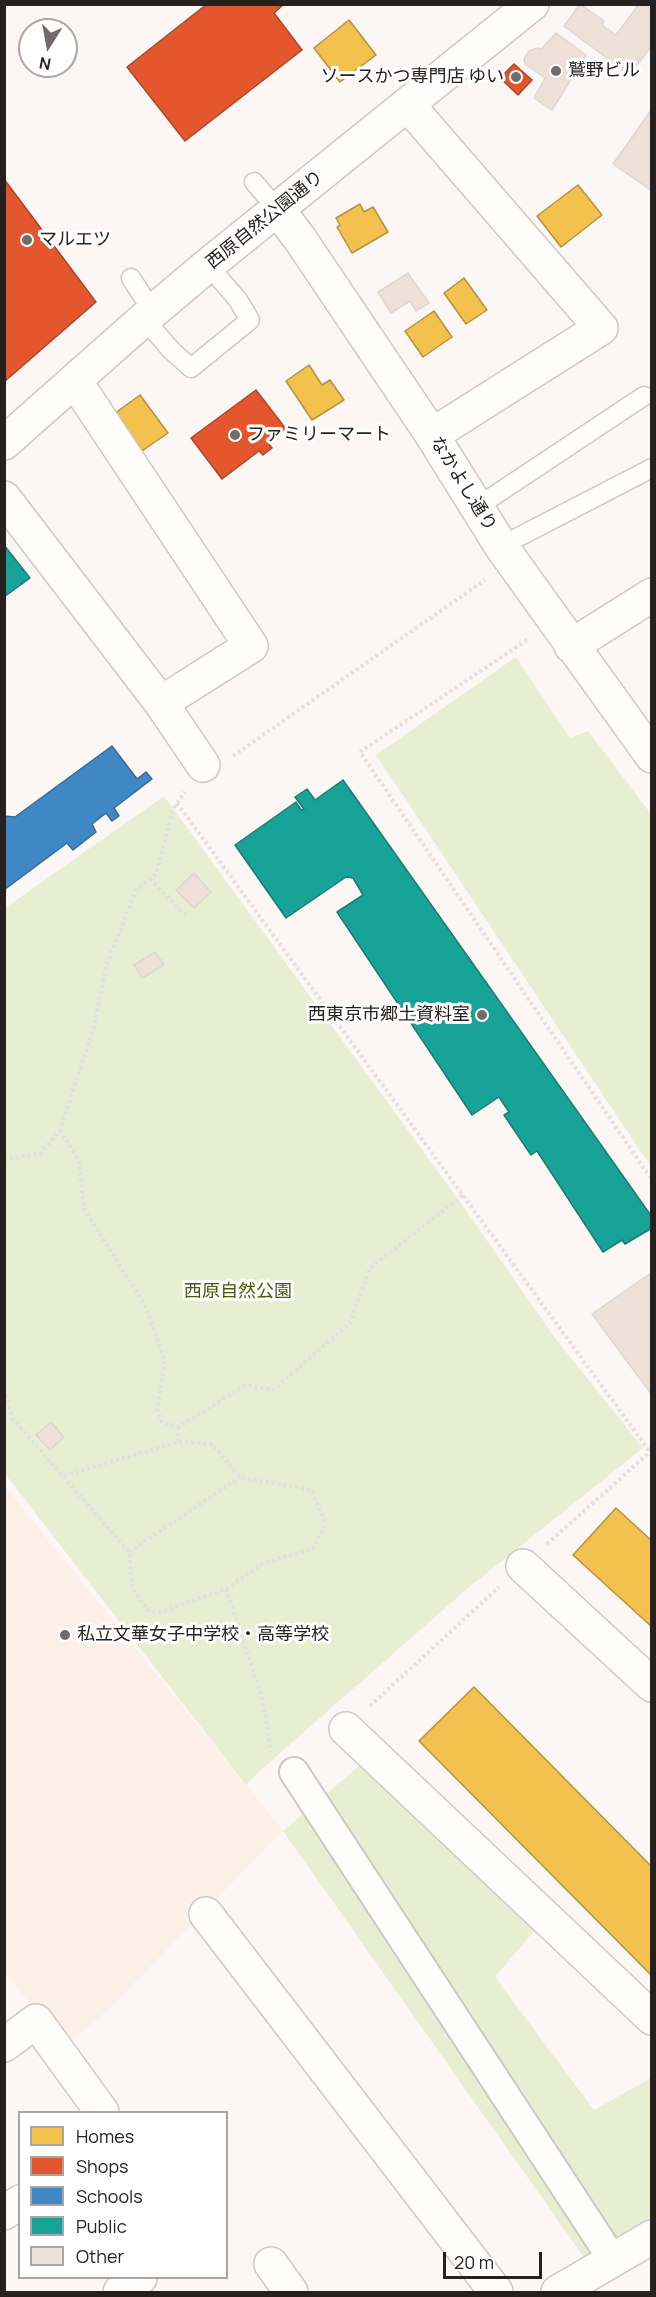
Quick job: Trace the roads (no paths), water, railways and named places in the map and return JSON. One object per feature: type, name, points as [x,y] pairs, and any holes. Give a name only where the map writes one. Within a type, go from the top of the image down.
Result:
[{"type":"street","name":"西原自然公園通り","points":[[4,443],[208,265],[532,4]]},
{"type":"street","points":[[408,105],[601,328],[432,435]]},
{"type":"street","name":"なかよし通り","points":[[278,210],[432,435],[507,554],[651,756]]},
{"type":"street","points":[[75,381],[251,646],[161,703]]},
{"type":"street","points":[[4,498],[161,703],[203,765]]},
{"type":"street","points":[[572,646],[651,596]]},
{"type":"street","points":[[522,1566],[651,1685]]},
{"type":"street","points":[[346,1729],[651,2018]]},
{"type":"street","points":[[283,1766],[613,2260]]},
{"type":"street","points":[[206,1914],[496,2292]]},
{"type":"street","points":[[4,2044],[36,2021],[101,2111]]},
{"type":"street","points":[[4,2213],[18,2203]]},
{"type":"street","points":[[558,2292],[651,2237]]},
{"type":"street","points":[[271,2264],[291,2292]]},
{"type":"street","points":[[120,2292],[137,2279]]},
{"type":"lane","points":[[254,183],[278,210]]},
{"type":"lane","points":[[131,278],[148,315],[172,351],[191,368],[250,320],[238,300],[208,265]]},
{"type":"lane","points":[[477,507],[644,396]]},
{"type":"lane","points":[[507,554],[651,468]]},
{"type":"place","name":"鷲野ビル","points":[[556,71]]},
{"type":"place","name":"ソースかつ専門店 ゆい","points":[[516,77]]},
{"type":"place","name":"マルエツ","points":[[27,240]]},
{"type":"place","name":"ファミリーマート","points":[[235,435]]},
{"type":"place","name":"西東京市郷土資料室","points":[[482,1015]]},
{"type":"place","name":"私立文華女子中学校・高等学校","points":[[65,1635]]},
{"type":"park label","name":"西原自然公園","points":[[238,1292]]}]
